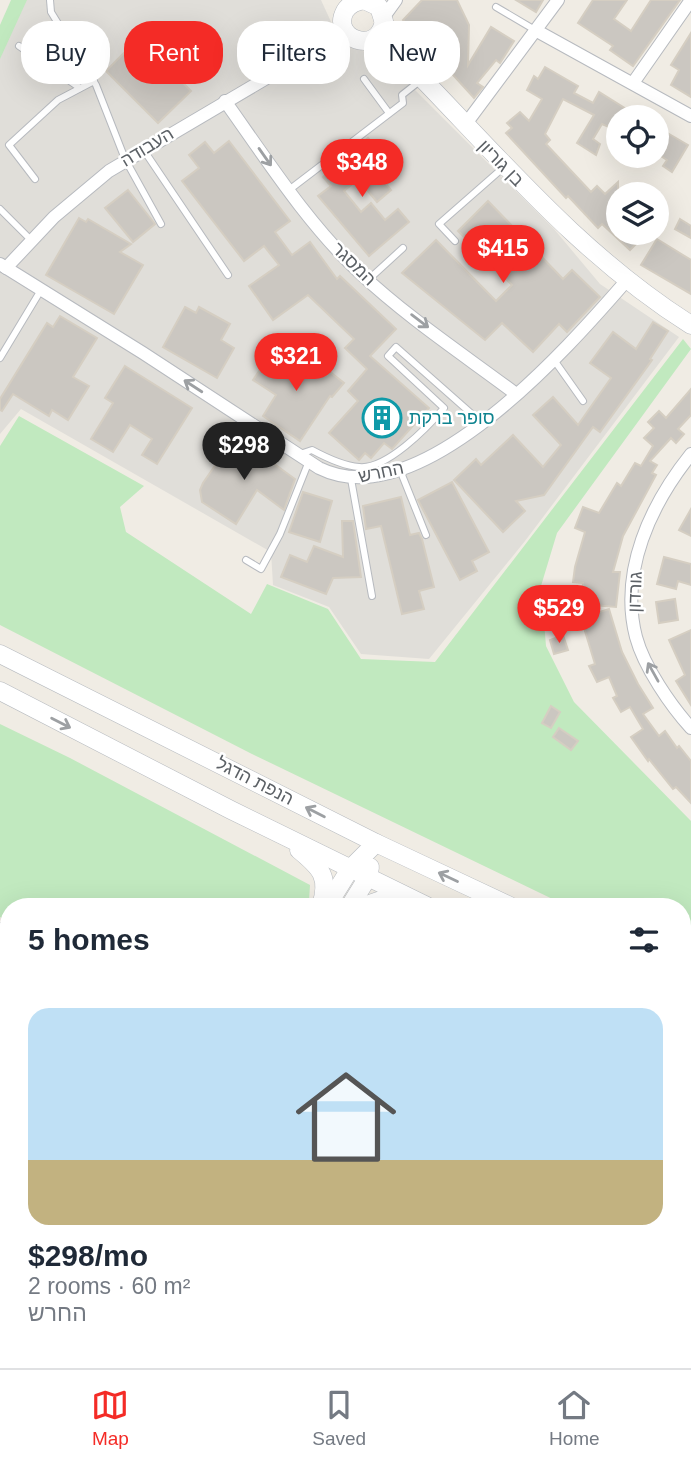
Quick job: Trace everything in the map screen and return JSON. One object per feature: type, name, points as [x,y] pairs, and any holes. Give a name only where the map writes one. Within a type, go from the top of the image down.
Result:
[{"type":"main road","points":[[369,1],[379,7],[384,20],[377,36],[359,40],[346,32],[342,12],[351,4],[369,1]]},
{"type":"main road","name":"בן גוריון","points":[[359,40],[364,42]]},
{"type":"main road","name":"בן גוריון","points":[[426,84],[553,216],[627,280],[691,325]]},
{"type":"main road","name":"הנפת הדגל","points":[[0,654],[376,843],[493,898]]},
{"type":"main road","name":"הנפת הדגל","points":[[0,691],[410,898]]},
{"type":"main road","points":[[277,833],[313,862],[323,874],[326,892],[324,898]]},
{"type":"main road","points":[[332,898],[350,869],[376,843]]},
{"type":"main road","points":[[355,898],[368,877],[376,843]]},
{"type":"street","points":[[384,20],[396,0]]},
{"type":"street","points":[[464,125],[558,0]]},
{"type":"street","points":[[633,83],[691,0]]},
{"type":"street","points":[[537,31],[691,116]]},
{"type":"street","name":"העבודה","points":[[350,40],[359,40]]},
{"type":"street","name":"העבודה","points":[[3,266],[73,199],[125,159],[255,84]]},
{"type":"street","name":"המסגר","points":[[225,101],[326,237],[368,280],[516,394]]},
{"type":"street","name":"החרש","points":[[3,266],[330,474],[354,479],[400,470],[454,444],[482,424],[553,359],[627,280]]},
{"type":"street","name":"גורדון","points":[[691,454],[666,486],[647,525],[639,548],[633,593],[636,636],[642,653],[659,684],[691,728]]},
{"type":"lane","points":[[50,0],[51,12],[57,21]]},
{"type":"lane","points":[[496,7],[537,31]]},
{"type":"lane","points":[[19,46],[80,88]]},
{"type":"lane","points":[[35,179],[9,145],[58,100],[88,84]]},
{"type":"lane","points":[[95,84],[125,159],[161,223]]},
{"type":"lane","points":[[368,84],[389,113]]},
{"type":"lane","points":[[289,190],[402,103],[402,95],[413,84]]},
{"type":"lane","points":[[143,148],[228,275]]},
{"type":"lane","points":[[455,241],[439,224],[505,166]]},
{"type":"lane","points":[[0,209],[32,240]]},
{"type":"lane","points":[[368,280],[403,248]]},
{"type":"lane","points":[[0,358],[41,290]]},
{"type":"lane","points":[[444,408],[388,356],[396,347],[482,424]]},
{"type":"lane","points":[[553,359],[583,401]]},
{"type":"lane","points":[[246,561],[261,569],[280,534],[304,458],[312,450],[327,458],[359,467],[378,465],[432,422],[453,398]]},
{"type":"lane","points":[[400,470],[426,535]]},
{"type":"lane","points":[[354,479],[372,596]]},
{"type":"shaded area","points":[[22,0],[321,0],[331,21],[237,21],[237,84],[350,84],[350,44],[364,52],[364,84],[409,84],[554,229],[600,284],[679,337],[525,541],[429,659],[361,654],[329,607],[273,585],[271,552],[21,409],[0,434],[0,40]]},
{"type":"green space","points":[[11,0],[27,0],[0,59],[0,25]]},
{"type":"green space","points":[[683,339],[691,349],[557,533],[541,586],[546,646],[574,702],[691,821],[691,898],[550,898],[250,753],[0,625],[0,446],[19,416],[144,486],[120,507],[126,532],[251,614],[267,584],[328,609],[361,659],[435,662]]},
{"type":"green space","points":[[0,724],[310,885],[309,898],[0,898]]},
{"type":"building","points":[[422,0],[457,0],[469,25],[468,65],[491,27],[514,41],[500,63],[496,60],[477,83],[483,87],[474,98],[460,83],[460,21],[403,20]]},
{"type":"building","points":[[516,0],[543,0],[536,12]]},
{"type":"building","points":[[593,0],[627,0],[614,19],[631,31],[651,0],[680,0],[633,66],[610,50],[613,46],[578,23]]},
{"type":"building","points":[[691,33],[691,97],[671,85],[679,70],[671,65]]},
{"type":"building","points":[[124,53],[124,84],[184,84],[191,91],[158,123],[110,75],[110,67]]},
{"type":"building","points":[[545,67],[578,86],[574,93],[593,103],[599,92],[620,105],[606,105],[606,126],[602,124],[593,139],[600,144],[596,155],[577,143],[594,115],[563,99],[545,134],[550,140],[546,144],[591,192],[597,186],[606,193],[606,228],[602,224],[598,228],[568,196],[566,198],[506,133],[512,128],[507,123],[520,112],[529,121],[542,99],[527,90],[534,76],[538,79]]},
{"type":"building","points":[[669,134],[688,145],[672,172],[666,168],[669,168]]},
{"type":"building","points":[[368,138],[384,157],[373,167],[391,190],[377,202],[358,179],[344,191],[361,212],[371,203],[385,220],[398,209],[409,222],[369,256],[318,196],[331,186],[323,177]]},
{"type":"building","points":[[229,141],[290,221],[275,232],[292,255],[310,242],[337,279],[340,276],[396,329],[370,356],[429,408],[392,449],[384,443],[371,458],[365,453],[359,460],[329,433],[358,401],[348,391],[367,369],[345,348],[354,339],[308,295],[273,320],[249,286],[279,265],[264,246],[244,261],[182,181],[199,168],[189,155],[205,142],[214,153]]},
{"type":"building","points":[[128,190],[155,224],[133,242],[105,208]]},
{"type":"building","points":[[488,201],[518,232],[508,242],[528,263],[538,253],[563,279],[572,270],[600,297],[567,332],[559,324],[533,352],[502,323],[485,340],[402,273],[436,240],[496,301],[512,285],[458,231]]},
{"type":"building","points":[[79,218],[86,222],[88,219],[131,244],[120,252],[143,265],[114,314],[46,275]]},
{"type":"building","points":[[680,219],[691,226],[691,238],[675,229]]},
{"type":"building","points":[[653,245],[667,245],[691,260],[691,294],[641,265]]},
{"type":"building","points":[[185,307],[196,313],[199,307],[230,324],[221,340],[234,348],[217,378],[163,347]]},
{"type":"building","points":[[60,316],[97,338],[73,377],[89,386],[68,420],[52,410],[49,416],[13,394],[2,411],[0,410],[0,399],[47,323],[53,327]]},
{"type":"building","points":[[653,322],[668,331],[650,359],[652,360],[600,432],[593,427],[544,495],[516,501],[525,511],[503,532],[454,480],[476,459],[481,465],[513,435],[543,467],[561,445],[533,415],[553,397],[578,425],[611,378],[590,363],[613,332],[636,349]]},
{"type":"building","points":[[289,349],[327,375],[329,371],[344,383],[330,396],[300,441],[263,416],[276,395],[253,380],[265,362],[275,368]]},
{"type":"building","points":[[125,366],[192,408],[157,464],[142,455],[152,439],[130,425],[113,452],[91,439],[113,403],[105,398]]},
{"type":"building","points":[[691,389],[691,415],[678,429],[684,434],[676,443],[671,438],[650,461],[657,465],[652,473],[656,475],[623,536],[613,572],[620,572],[616,607],[581,604],[583,583],[573,582],[585,532],[575,528],[583,507],[599,513],[617,483],[621,486],[635,463],[641,466],[653,446],[644,438],[654,428],[648,422],[659,411],[666,418]]},
{"type":"building","points":[[236,445],[248,445],[295,479],[284,510],[257,490],[236,524],[202,502],[200,490],[203,483],[225,451]]},
{"type":"building","points":[[452,482],[489,552],[472,561],[477,571],[460,580],[418,500]]},
{"type":"building","points":[[303,492],[332,501],[320,542],[289,532]]},
{"type":"building","points":[[401,497],[410,535],[419,533],[422,539],[434,587],[419,591],[424,609],[402,614],[381,526],[366,529],[363,506]]},
{"type":"building","points":[[691,509],[691,536],[679,530]]},
{"type":"building","points":[[342,521],[353,521],[361,577],[333,578],[326,594],[281,577],[290,555],[307,562],[314,546],[343,557]]},
{"type":"building","points":[[664,557],[691,564],[691,585],[678,581],[676,589],[657,584]]},
{"type":"building","points":[[675,599],[678,620],[659,623],[656,602]]},
{"type":"building","points":[[609,609],[622,652],[653,708],[643,714],[659,736],[665,731],[691,761],[691,803],[676,787],[673,789],[631,737],[643,729],[630,707],[621,712],[613,698],[617,696],[609,677],[597,682],[589,666],[595,664],[581,618]]},
{"type":"building","points":[[691,630],[691,705],[676,681],[685,675],[669,640]]},
{"type":"building","points":[[563,635],[568,650],[554,654],[550,640]]},
{"type":"building","points":[[551,706],[560,712],[551,728],[542,723]]},
{"type":"building","points":[[559,728],[578,741],[571,750],[553,737]]},
{"type":"place","name":"סופר ברקת","points":[[382,418]]}]
